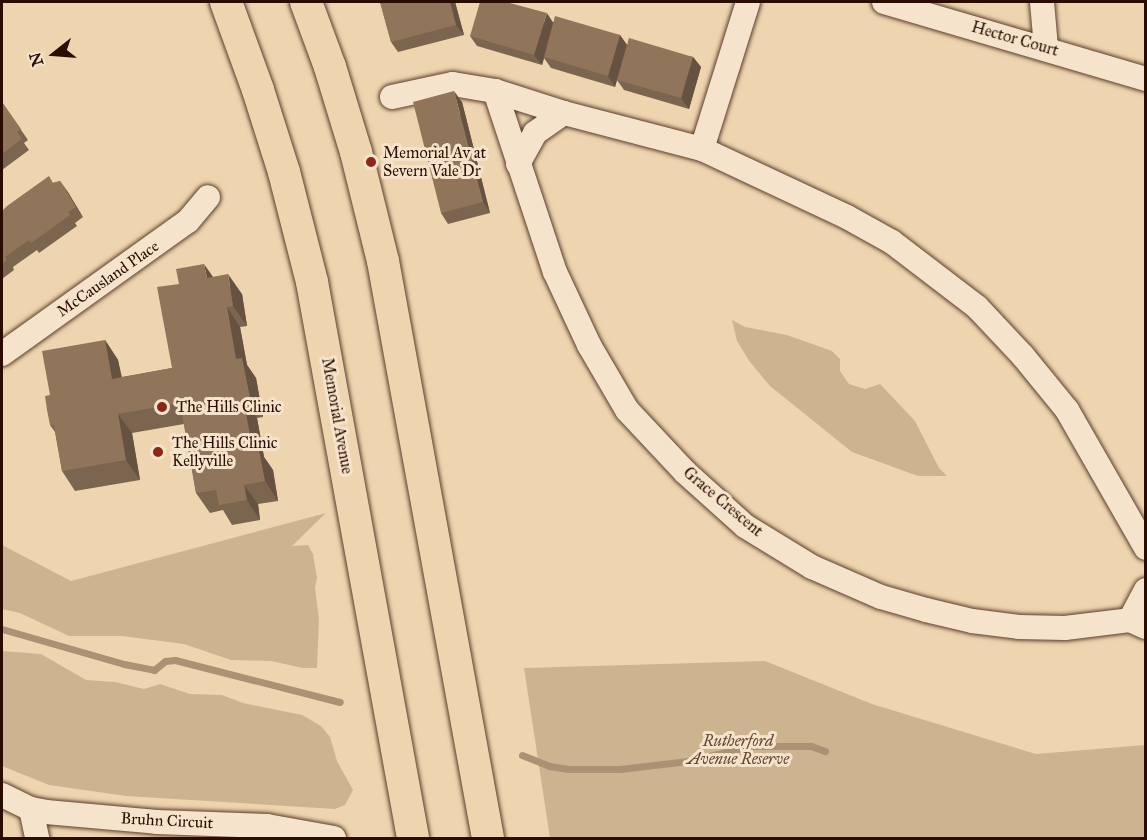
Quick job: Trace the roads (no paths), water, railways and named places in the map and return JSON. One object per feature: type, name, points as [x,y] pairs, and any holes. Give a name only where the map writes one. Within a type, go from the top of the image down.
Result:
[{"type":"main road","name":"Memorial Avenue","points":[[226,2],[258,90],[284,172],[312,282],[412,838]]},
{"type":"main road","points":[[306,2],[330,67],[356,152],[383,261],[488,838]]},
{"type":"street","points":[[702,149],[748,2]]},
{"type":"street","name":"Hector Court","points":[[884,2],[1146,79]]},
{"type":"street","points":[[1042,2],[1046,48]]},
{"type":"street","points":[[392,97],[453,84],[495,91],[564,113],[702,149],[847,217],[892,242],[977,307],[1023,356],[1067,410],[1146,548]]},
{"type":"street","name":"Grace Crescent","points":[[495,91],[555,272],[589,345],[627,410],[685,472],[745,526],[812,567],[881,597],[972,621],[1019,627],[1065,628],[1138,623],[1146,591]]},
{"type":"street","points":[[518,164],[535,134],[564,113]]},
{"type":"street","name":"McCausland Place","points":[[2,354],[188,221],[208,197]]},
{"type":"street","name":"Bruhn Circuit","points":[[2,795],[31,809],[146,822],[267,826],[334,838]]},
{"type":"street","points":[[31,809],[37,838]]},
{"type":"waterway","points":[[2,629],[124,664],[154,670],[165,661],[175,660],[340,702]]},
{"type":"waterway","points":[[522,755],[549,766],[567,769],[620,769],[688,761],[751,746],[811,746],[825,751]]},
{"type":"place","name":"Memorial Av at Severn Vale Dr","points":[[371,162]]},
{"type":"place","name":"The Hills Clinic","points":[[162,407]]},
{"type":"place","name":"The Hills Clinic Kellyville","points":[[158,452]]},
{"type":"park label","name":"Rutherford Avenue Reserve","points":[[738,750]]}]
